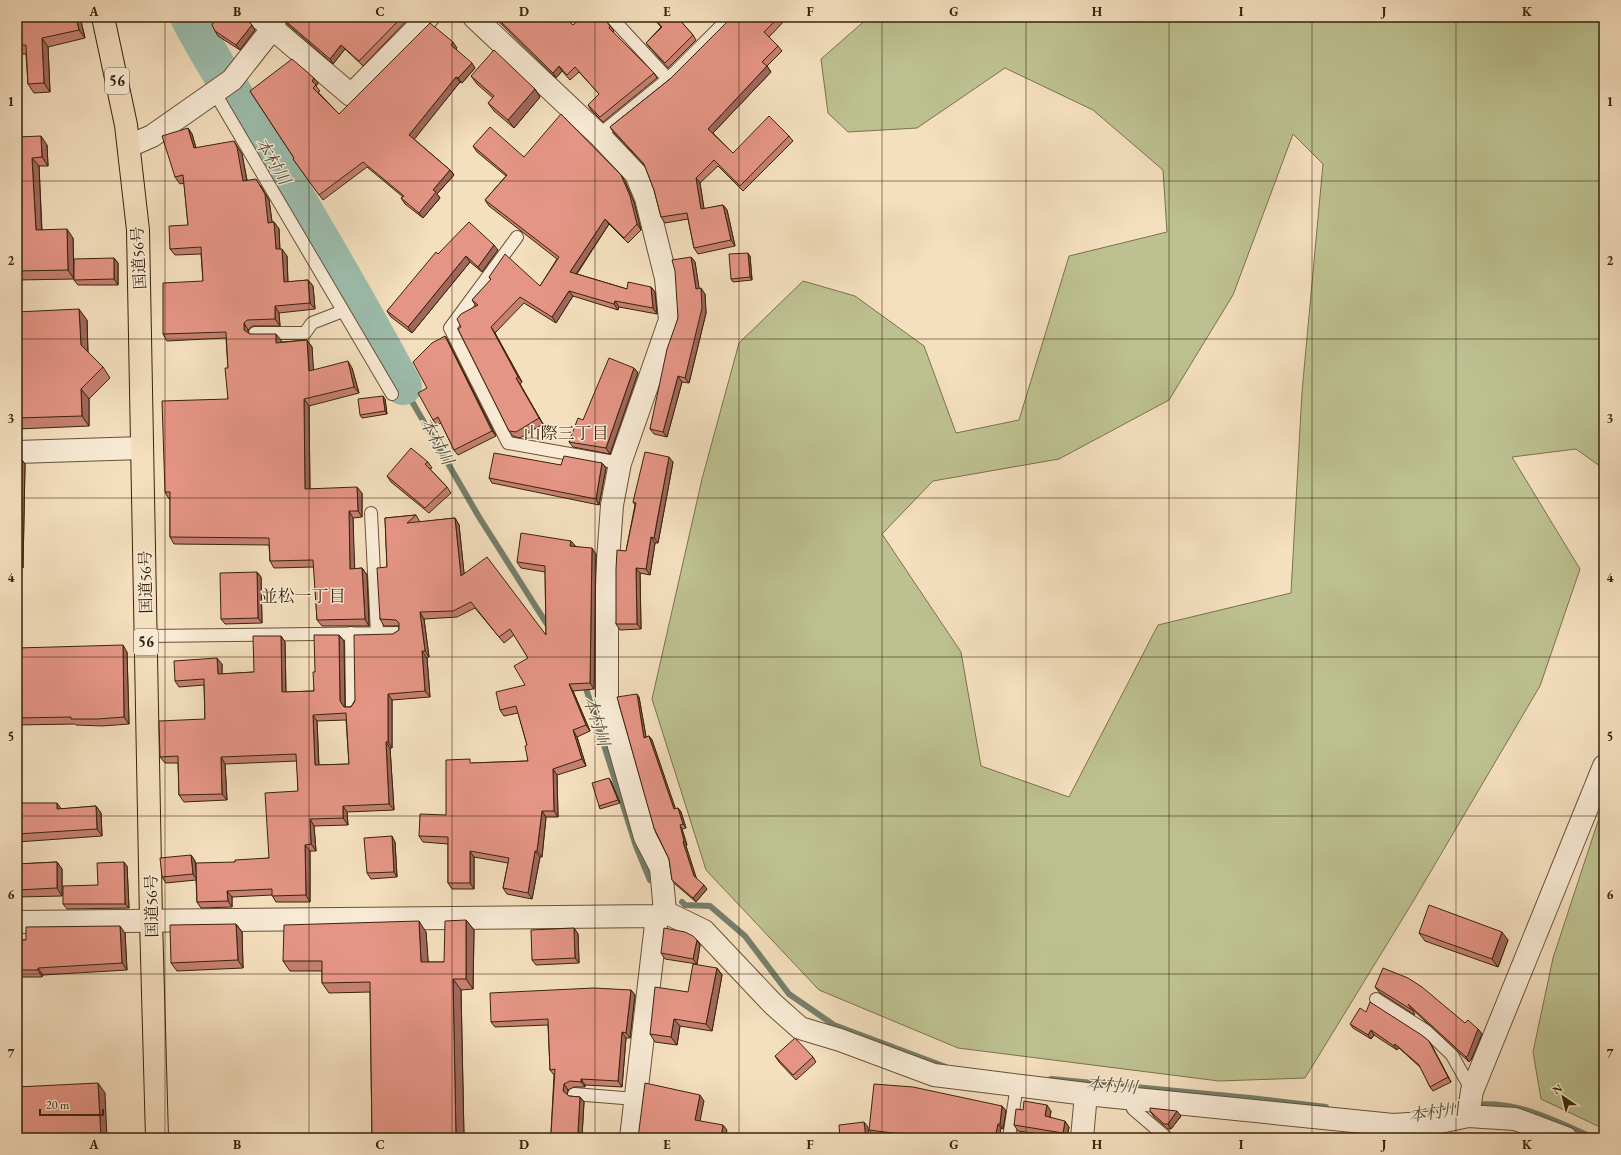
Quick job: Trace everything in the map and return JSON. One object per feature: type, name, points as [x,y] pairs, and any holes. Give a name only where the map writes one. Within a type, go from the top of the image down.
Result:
[{"type":"highway","name":"56","points":[[103,17],[129,146]]},
{"type":"highway","name":"国道56号","points":[[129,146],[138,230],[151,920],[157,1138]]},
{"type":"street","points":[[129,146],[152,136],[222,88],[269,21],[351,95],[428,17]]},
{"type":"street","points":[[474,17],[599,134],[636,174],[646,198],[666,278],[670,320],[620,463],[612,505],[607,574],[607,704],[645,837],[661,868],[661,914],[631,1138]]},
{"type":"street","points":[[17,452],[142,448]]},
{"type":"street","points":[[17,922],[661,914],[704,931],[772,1004],[800,1028],[840,1040],[934,1075],[1086,1094],[1393,1125],[1440,1122],[1470,1103],[1604,766]]},
{"type":"street","points":[[1082,1138],[1086,1094]]},
{"type":"street","points":[[1470,1103],[1566,1138]]},
{"type":"lane","points":[[611,17],[668,79]]},
{"type":"lane","points":[[599,134],[668,79],[730,17]]},
{"type":"lane","points":[[222,88],[343,311],[392,394]]},
{"type":"lane","points":[[517,237],[450,328],[508,443],[620,463]]},
{"type":"lane","points":[[255,333],[305,333],[312,323],[343,311]]},
{"type":"lane","points":[[370,513],[377,633]]},
{"type":"lane","points":[[351,633],[352,707]]},
{"type":"lane","points":[[146,636],[398,633]]},
{"type":"lane","points":[[1376,998],[1428,1032],[1452,1056],[1470,1103]]},
{"type":"lane","points":[[1009,1138],[1017,1085]]},
{"type":"lane","points":[[574,1094],[636,1099]]},
{"type":"lane","points":[[1134,1099],[1132,1109],[1167,1138]]},
{"type":"green space","points":[[869,17],[1604,17],[1604,469],[1576,449],[1512,457],[1580,569],[1540,686],[1411,905],[1305,1078],[1219,1081],[958,1048],[819,990],[706,870],[652,699],[702,479],[739,343],[803,281],[855,296],[924,346],[956,433],[1019,420],[1069,256],[1167,232],[1163,170],[1093,110],[1005,68],[917,128],[848,132],[828,113],[821,59]],"holes":[[[1293,134],[1323,164],[1302,392],[1291,593],[1158,625],[1069,797],[981,766],[961,652],[882,534],[933,481],[1059,459],[1169,400],[1233,295]]]},
{"type":"green space","points":[[1604,803],[1604,1129],[1541,1099],[1533,1052],[1553,958]]},
{"type":"building","points":[[17,17],[76,17],[79,30],[42,38],[44,83],[28,84],[26,45],[17,45]]},
{"type":"building","points":[[210,17],[245,17],[252,25],[236,45],[215,31]]},
{"type":"building","points":[[284,17],[402,17],[359,61],[341,45],[330,59],[283,19]]},
{"type":"building","points":[[496,17],[564,17],[573,25],[582,17],[603,17],[610,26],[609,28],[654,73],[600,117],[588,105],[599,94],[575,67],[567,75],[559,66],[553,73]]},
{"type":"building","points":[[653,17],[677,17],[693,35],[665,63],[646,43],[662,27]]},
{"type":"building","points":[[732,17],[779,17],[764,32],[778,46],[762,62],[767,66],[708,129],[733,153],[769,116],[789,136],[740,186],[714,160],[696,178],[701,209],[723,205],[731,240],[694,248],[687,213],[661,217],[654,190],[644,164],[610,127],[670,79]]},
{"type":"building","points":[[430,23],[453,42],[451,45],[472,63],[458,78],[456,77],[409,135],[450,170],[433,190],[436,192],[419,213],[401,198],[404,196],[363,162],[319,195],[293,159],[294,158],[250,91],[292,59],[314,78],[312,81],[316,85],[313,88],[339,114]]},
{"type":"building","points":[[494,50],[535,89],[508,120],[488,103],[494,96],[471,76]]},
{"type":"building","points":[[561,114],[621,175],[630,196],[637,224],[624,238],[605,219],[570,272],[627,289],[628,282],[651,287],[653,308],[615,301],[614,304],[569,291],[552,317],[520,297],[491,327],[518,377],[516,378],[539,418],[516,432],[509,431],[458,329],[461,327],[457,319],[461,314],[478,305],[472,300],[491,279],[489,277],[505,254],[540,286],[559,257],[485,200],[507,175],[473,146],[490,127],[524,157]]},
{"type":"building","points":[[188,128],[194,148],[234,141],[237,147],[243,181],[256,179],[265,194],[268,223],[274,222],[276,249],[282,249],[284,282],[308,280],[310,303],[275,306],[275,319],[247,320],[244,323],[244,330],[250,334],[276,334],[276,343],[307,340],[309,371],[348,361],[354,387],[304,399],[305,489],[357,487],[358,511],[349,511],[350,569],[362,568],[365,619],[317,620],[313,560],[270,561],[269,538],[170,537],[170,492],[165,492],[162,401],[228,399],[225,368],[228,368],[226,332],[163,334],[163,283],[203,281],[201,247],[170,249],[169,226],[188,225],[183,175],[175,177],[162,136]]},
{"type":"building","points":[[41,136],[42,157],[32,158],[36,230],[67,229],[68,270],[17,271],[17,137]]},
{"type":"building","points":[[469,222],[494,245],[478,267],[466,256],[408,327],[387,311],[436,252],[438,254]]},
{"type":"building","points":[[748,253],[750,277],[731,279],[729,254]]},
{"type":"building","points":[[691,257],[696,289],[701,288],[702,308],[685,378],[678,376],[663,432],[650,429],[667,349],[678,318],[675,271],[672,260]]},
{"type":"building","points":[[114,258],[114,279],[74,280],[74,259]]},
{"type":"building","points":[[79,309],[81,345],[103,367],[81,389],[82,416],[17,418],[17,312]]},
{"type":"building","points":[[445,336],[492,431],[454,450],[438,417],[433,420],[418,393],[427,388],[413,362],[432,343]]},
{"type":"building","points":[[609,358],[634,368],[606,448],[569,442],[578,418],[583,420]]},
{"type":"building","points":[[383,396],[385,411],[360,415],[358,399]]},
{"type":"building","points":[[411,448],[428,462],[425,464],[447,487],[425,508],[387,476]]},
{"type":"building","points":[[645,452],[669,457],[654,538],[651,537],[646,569],[636,568],[637,624],[616,624],[617,550],[626,551],[636,503],[633,502]]},
{"type":"building","points":[[494,453],[561,465],[564,456],[602,463],[596,499],[489,478]]},
{"type":"building","points":[[17,459],[21,459],[20,563],[17,563]]},
{"type":"building","points":[[416,515],[407,523],[455,518],[461,576],[487,557],[546,635],[545,566],[517,562],[521,533],[571,541],[570,546],[592,548],[590,683],[569,684],[586,725],[573,730],[582,759],[553,769],[554,811],[542,811],[537,851],[535,851],[528,893],[503,888],[509,858],[470,851],[470,883],[448,883],[448,837],[419,836],[420,814],[446,815],[446,760],[470,759],[470,763],[528,761],[525,746],[527,745],[516,706],[500,710],[496,692],[525,685],[514,666],[528,658],[510,629],[499,637],[471,602],[453,611],[420,612],[425,651],[422,651],[425,691],[388,694],[388,742],[386,742],[389,804],[343,806],[343,818],[310,819],[311,844],[305,845],[306,895],[272,896],[272,889],[227,891],[228,901],[197,902],[196,863],[235,862],[235,860],[269,858],[265,793],[298,791],[296,754],[221,757],[222,794],[179,795],[178,756],[160,757],[159,721],[205,719],[204,679],[175,681],[174,661],[217,658],[218,674],[254,672],[253,636],[281,636],[282,692],[314,691],[314,635],[339,635],[340,701],[344,707],[351,707],[355,701],[354,635],[393,634],[399,630],[399,623],[396,620],[380,619],[377,568],[387,567],[385,518]],"holes":[[[346,713],[349,764],[315,765],[313,715]]]},
{"type":"building","points":[[257,572],[258,618],[221,619],[220,573]]},
{"type":"building","points":[[123,645],[124,717],[98,719],[71,719],[71,717],[17,718],[17,648]]},
{"type":"building","points":[[637,694],[644,738],[649,736],[674,809],[678,808],[683,824],[680,825],[683,842],[694,876],[704,885],[693,898],[672,880],[669,859],[654,828],[617,697]]},
{"type":"building","points":[[609,778],[618,800],[599,806],[592,783]]},
{"type":"building","points":[[17,803],[57,803],[57,809],[96,806],[97,829],[17,834]]},
{"type":"building","points":[[392,836],[394,872],[367,873],[364,838]]},
{"type":"building","points":[[191,855],[193,874],[162,877],[160,858]]},
{"type":"building","points":[[57,862],[57,888],[17,890],[17,864]]},
{"type":"building","points":[[124,862],[125,904],[63,904],[63,886],[98,885],[97,863]]},
{"type":"building","points":[[1429,905],[1502,932],[1492,959],[1419,933]]},
{"type":"building","points":[[466,920],[466,979],[453,979],[456,1137],[372,1138],[370,982],[322,983],[322,961],[283,961],[284,925],[419,921],[421,962],[444,962],[445,921]]},
{"type":"building","points":[[236,924],[238,960],[171,963],[170,925]]},
{"type":"building","points":[[120,926],[122,963],[38,968],[38,970],[17,970],[17,940],[26,940],[26,927]]},
{"type":"building","points":[[574,928],[575,958],[532,960],[531,930]]},
{"type":"building","points":[[664,928],[685,932],[697,940],[693,959],[661,953]]},
{"type":"building","points":[[693,964],[717,968],[706,1024],[674,1019],[671,1037],[650,1034],[655,987],[688,992]]},
{"type":"building","points":[[1383,968],[1408,978],[1422,987],[1465,1023],[1468,1020],[1478,1029],[1466,1057],[1408,1004],[1412,1010],[1375,987]]},
{"type":"building","points":[[594,988],[631,990],[626,1033],[622,1032],[618,1081],[581,1079],[581,1082],[570,1081],[564,1084],[563,1091],[569,1096],[580,1097],[578,1133],[581,1133],[581,1138],[549,1138],[549,1134],[551,1133],[555,1069],[550,1070],[548,1019],[491,1022],[490,993]]},
{"type":"building","points":[[1370,1002],[1429,1041],[1448,1077],[1430,1087],[1419,1065],[1395,1044],[1394,1046],[1371,1030],[1368,1035],[1350,1024],[1360,1008],[1366,1012]]},
{"type":"building","points":[[795,1038],[813,1057],[793,1075],[775,1056]]},
{"type":"building","points":[[98,1083],[101,1138],[17,1138],[17,1087]]},
{"type":"building","points":[[645,1083],[700,1095],[695,1120],[723,1125],[721,1138],[638,1138]]},
{"type":"building","points":[[874,1084],[913,1087],[1002,1106],[1000,1124],[998,1124],[995,1138],[916,1138],[916,1136],[869,1130]]},
{"type":"building","points":[[1024,1101],[1047,1105],[1045,1116],[1065,1121],[1063,1133],[1014,1125],[1016,1109],[1023,1110]]},
{"type":"building","points":[[1150,1108],[1177,1111],[1168,1124],[1164,1124],[1150,1111]]},
{"type":"building","points":[[864,1122],[866,1138],[840,1138],[839,1125]]},
{"type":"waterway","name":"本村川","points":[[189,17],[215,64],[334,263],[403,386]]},
{"type":"waterway","name":"本村川","points":[[403,386],[479,517],[550,629]]},
{"type":"waterway","name":"本村川","points":[[584,682],[636,846],[650,880]]},
{"type":"waterway","name":"本村川","points":[[682,902],[685,905],[710,906],[745,936],[789,994],[834,1025],[946,1067]]},
{"type":"waterway","name":"本村川","points":[[1051,1079],[1250,1098],[1326,1107]]},
{"type":"waterway","name":"本村川","points":[[1474,1105],[1490,1104],[1536,1113],[1594,1138]]},
{"type":"waterway","name":"本村川","points":[[1422,1113],[1461,1107]]},
{"type":"district","name":"山際三丁目","points":[[566,433]]},
{"type":"district","name":"並松一丁目","points":[[303,596]]}]
